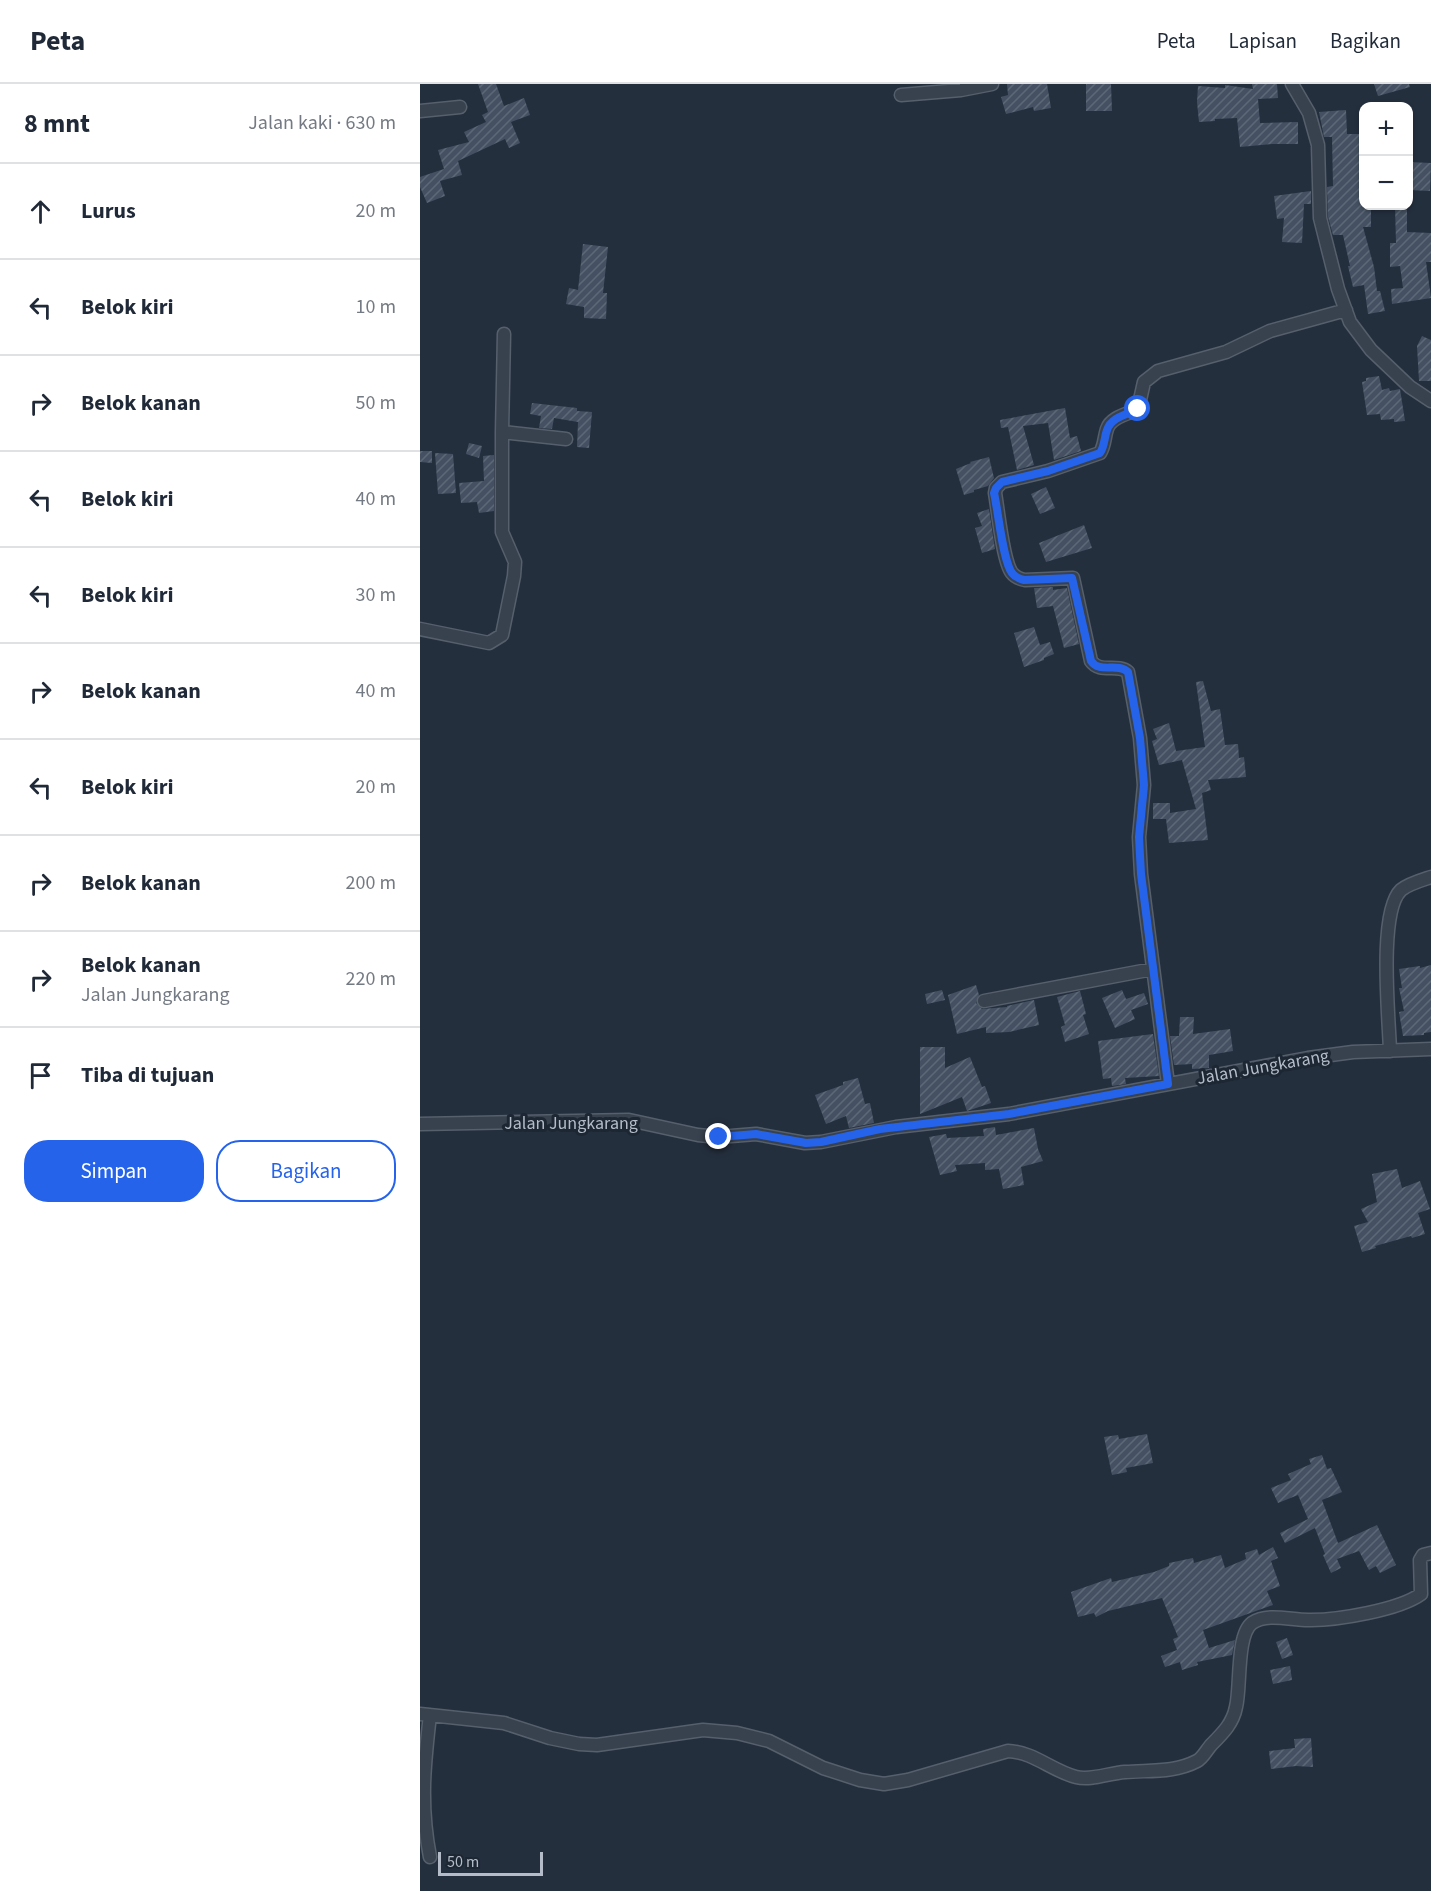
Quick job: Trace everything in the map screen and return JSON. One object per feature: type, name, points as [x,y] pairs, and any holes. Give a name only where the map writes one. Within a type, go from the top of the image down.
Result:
[{"type":"street","points":[[901,95],[962,90],[992,84]]},
{"type":"street","points":[[1292,84],[1309,113],[1318,145],[1320,218],[1338,289],[1350,322],[1371,350],[1410,387],[1431,401]]},
{"type":"street","points":[[420,111],[460,107]]},
{"type":"street","points":[[1168,1084],[1141,874],[1139,837],[1144,785],[1140,738],[1128,672],[1121,668],[1099,668],[1091,661],[1072,578],[1024,580],[1011,573],[994,493],[1002,482],[1048,471],[1100,453],[1104,447],[1110,423],[1138,409],[1144,382],[1158,371],[1226,352],[1270,332],[1346,310]]},
{"type":"street","points":[[420,629],[489,643],[502,635],[515,562],[502,532],[504,334]]},
{"type":"street","points":[[502,432],[567,439]]},
{"type":"street","points":[[1390,1051],[1386,947],[1392,908],[1401,890],[1431,877]]},
{"type":"street","points":[[984,1001],[1153,969]]},
{"type":"street","name":"Jalan Jungkarang","points":[[420,1124],[629,1120],[699,1135],[719,1137],[756,1134],[806,1143],[821,1142],[896,1126],[1009,1114],[1308,1058],[1353,1052],[1431,1049]]},
{"type":"street","points":[[430,1857],[422,1797],[425,1714],[504,1723],[550,1738],[579,1744],[597,1745],[703,1730],[737,1733],[769,1741],[823,1768],[884,1785],[1008,1751],[1019,1751],[1078,1778],[1167,1770],[1199,1760],[1229,1726],[1236,1707],[1244,1634],[1252,1623],[1269,1618],[1332,1619],[1390,1607],[1415,1598],[1421,1594],[1420,1560],[1423,1555],[1431,1553]]},
{"type":"building","points":[[478,84],[496,84],[504,106],[524,98],[530,115],[511,122],[520,143],[509,148],[505,139],[458,161],[462,175],[440,181],[445,196],[427,203],[420,187],[420,177],[444,169],[438,150],[469,142],[464,132],[486,122],[482,115],[488,112]]},
{"type":"building","points":[[1007,84],[1047,84],[1051,108],[1034,111],[1033,107],[1006,114],[1001,97],[1008,95]]},
{"type":"building","points":[[1086,84],[1111,84],[1112,111],[1086,111]]},
{"type":"building","points":[[1252,84],[1277,84],[1278,98],[1258,99],[1260,123],[1298,122],[1298,144],[1240,147],[1237,118],[1199,122],[1198,86],[1225,88],[1225,85],[1253,89]]},
{"type":"building","points":[[1374,84],[1409,84],[1410,87],[1378,96]]},
{"type":"building","points":[[1346,110],[1347,134],[1359,134],[1359,210],[1371,210],[1371,227],[1363,227],[1374,267],[1377,291],[1380,291],[1385,311],[1368,314],[1364,285],[1353,287],[1343,235],[1333,235],[1328,217],[1327,187],[1333,186],[1332,137],[1324,137],[1319,112]]},
{"type":"building","points":[[1413,162],[1431,163],[1430,191],[1413,190]]},
{"type":"building","points":[[1311,191],[1311,204],[1304,204],[1302,243],[1282,242],[1284,218],[1277,219],[1274,196]]},
{"type":"building","points":[[1395,210],[1407,210],[1407,232],[1431,233],[1431,262],[1426,262],[1431,298],[1392,304],[1391,289],[1403,288],[1400,266],[1390,267],[1390,243],[1396,243]]},
{"type":"building","points":[[583,244],[608,247],[603,293],[607,293],[606,319],[584,318],[584,307],[566,304],[569,288],[578,290]]},
{"type":"building","points":[[1422,336],[1431,340],[1431,381],[1419,381],[1417,346]]},
{"type":"building","points":[[1379,376],[1382,390],[1400,389],[1405,421],[1381,420],[1380,414],[1367,415],[1362,382],[1366,381],[1366,378]]},
{"type":"building","points":[[532,403],[592,412],[589,448],[577,447],[578,422],[554,418],[552,429],[539,428],[541,416],[530,414]]},
{"type":"building","points":[[1065,408],[1070,438],[1077,436],[1081,451],[1054,460],[1048,423],[1023,426],[1034,465],[1017,470],[1008,427],[1001,428],[1000,420]]},
{"type":"building","points":[[469,443],[482,446],[479,458],[466,454]]},
{"type":"building","points":[[420,451],[432,451],[432,463],[420,462]]},
{"type":"building","points":[[435,453],[453,454],[456,493],[438,494]]},
{"type":"building","points":[[494,455],[494,511],[479,513],[477,502],[461,503],[459,483],[484,481],[483,456]]},
{"type":"building","points":[[989,457],[994,478],[988,486],[964,495],[956,469]]},
{"type":"building","points":[[1046,487],[1055,508],[1040,514],[1031,494]]},
{"type":"building","points":[[989,509],[995,549],[982,553],[975,528],[982,526],[977,513]]},
{"type":"building","points":[[1084,525],[1092,548],[1046,562],[1039,543]]},
{"type":"building","points":[[1053,587],[1053,590],[1067,588],[1079,644],[1064,648],[1053,606],[1037,608],[1034,588]]},
{"type":"building","points":[[1034,627],[1040,645],[1050,642],[1054,654],[1024,667],[1014,633]]},
{"type":"building","points":[[1203,681],[1211,711],[1220,709],[1225,745],[1238,744],[1239,758],[1244,757],[1246,777],[1208,780],[1211,790],[1202,793],[1208,840],[1169,843],[1166,819],[1153,819],[1153,803],[1170,803],[1170,813],[1196,809],[1182,760],[1159,765],[1152,741],[1157,739],[1153,729],[1169,723],[1176,751],[1205,747],[1196,682]]},
{"type":"building","points":[[1431,965],[1431,1032],[1424,1033],[1424,1035],[1403,1036],[1399,1012],[1404,1011],[1399,988],[1402,988],[1399,969]]},
{"type":"building","points":[[976,985],[979,995],[976,1003],[982,1009],[1007,1007],[1034,1000],[1039,1025],[1009,1032],[986,1033],[986,1027],[957,1034],[948,995]]},
{"type":"building","points":[[942,990],[945,1000],[927,1004],[925,994]]},
{"type":"building","points":[[1122,990],[1126,999],[1144,993],[1148,1004],[1131,1010],[1135,1019],[1115,1028],[1102,998]]},
{"type":"building","points":[[1080,991],[1086,1014],[1083,1015],[1089,1034],[1065,1042],[1061,1027],[1065,1025],[1057,997]]},
{"type":"building","points":[[1180,1017],[1194,1017],[1193,1034],[1230,1029],[1233,1051],[1209,1055],[1209,1068],[1192,1069],[1192,1064],[1174,1065],[1170,1036],[1179,1036]]},
{"type":"building","points":[[1153,1034],[1159,1076],[1125,1078],[1126,1084],[1112,1086],[1111,1078],[1103,1079],[1098,1041]]},
{"type":"building","points":[[920,1047],[945,1047],[945,1068],[970,1057],[991,1103],[967,1111],[962,1097],[920,1114]]},
{"type":"building","points":[[858,1078],[865,1104],[870,1103],[874,1123],[849,1128],[846,1116],[826,1124],[815,1095]]},
{"type":"building","points":[[995,1127],[996,1135],[1034,1128],[1043,1161],[1021,1167],[1024,1185],[1003,1189],[999,1169],[985,1170],[985,1163],[955,1165],[957,1171],[940,1175],[929,1137],[946,1134],[947,1138],[984,1136],[983,1129]]},
{"type":"building","points":[[1397,1169],[1402,1188],[1420,1181],[1430,1209],[1418,1213],[1425,1234],[1375,1246],[1376,1248],[1362,1252],[1354,1226],[1368,1222],[1361,1209],[1377,1202],[1372,1174]]},
{"type":"building","points":[[1147,1434],[1153,1463],[1126,1468],[1127,1472],[1112,1475],[1104,1437],[1118,1435],[1119,1439]]},
{"type":"building","points":[[1322,1455],[1327,1469],[1331,1468],[1342,1492],[1322,1500],[1338,1543],[1377,1525],[1396,1565],[1380,1573],[1376,1566],[1369,1570],[1359,1551],[1337,1559],[1341,1568],[1331,1573],[1315,1528],[1285,1543],[1280,1533],[1308,1519],[1298,1495],[1278,1503],[1271,1488],[1291,1480],[1288,1474],[1311,1464],[1309,1459]]},
{"type":"building","points":[[1273,1547],[1278,1558],[1271,1561],[1280,1586],[1267,1591],[1273,1605],[1203,1630],[1209,1648],[1235,1640],[1232,1655],[1197,1662],[1198,1665],[1182,1670],[1180,1662],[1165,1667],[1161,1656],[1177,1650],[1173,1639],[1178,1637],[1162,1598],[1108,1611],[1096,1617],[1094,1613],[1078,1617],[1071,1592],[1111,1578],[1112,1582],[1154,1572],[1169,1566],[1169,1563],[1193,1558],[1194,1563],[1221,1555],[1225,1568],[1246,1559],[1245,1553],[1257,1549],[1259,1555]]},
{"type":"building","points":[[1287,1638],[1293,1655],[1282,1659],[1276,1642]]},
{"type":"building","points":[[1290,1666],[1292,1680],[1273,1684],[1270,1670]]},
{"type":"building","points":[[1311,1738],[1313,1767],[1296,1766],[1271,1769],[1269,1751],[1295,1748],[1294,1739]]},
{"type":"route","points":[[719,1137],[756,1134],[806,1143],[821,1142],[896,1126],[1009,1114],[1168,1084],[1141,874],[1139,837],[1144,785],[1140,738],[1128,672],[1121,668],[1099,668],[1091,661],[1072,578],[1024,580],[1011,573],[994,493],[1002,482],[1048,471],[1100,453],[1104,447],[1110,423],[1138,409]]}]
